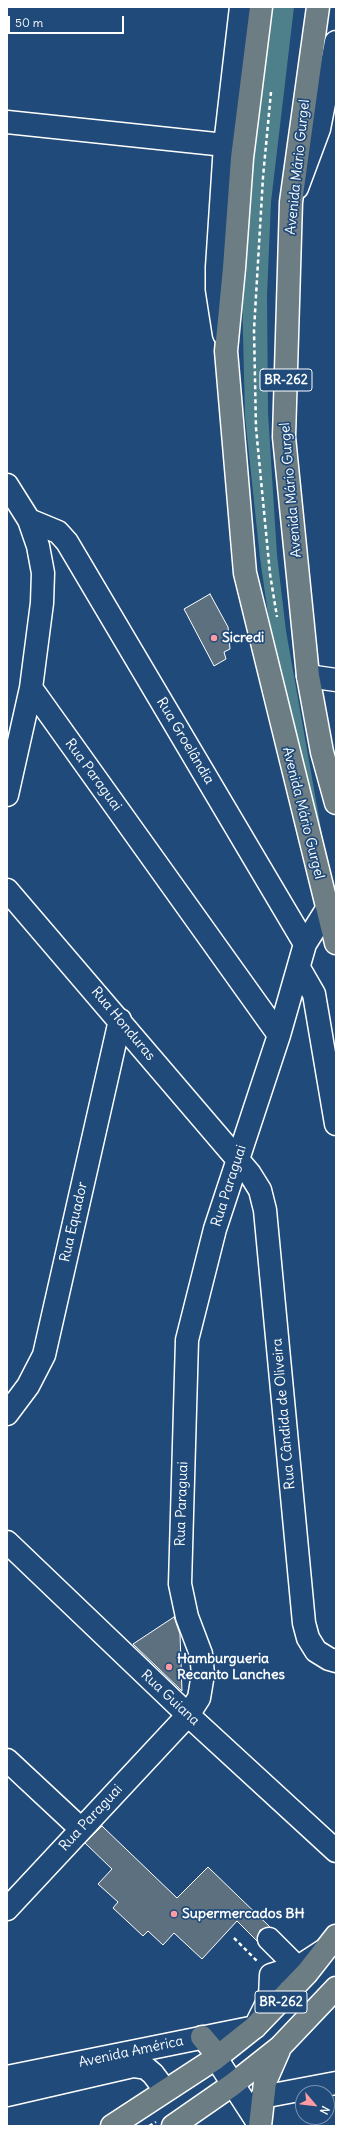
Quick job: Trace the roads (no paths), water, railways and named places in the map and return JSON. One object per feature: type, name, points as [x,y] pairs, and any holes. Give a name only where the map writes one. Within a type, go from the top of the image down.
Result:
[{"type":"main road","name":"Avenida Mário Gurgel","points":[[260,7],[242,158],[226,351],[245,573],[336,943]]},
{"type":"main road","name":"Avenida Mário Gurgel","points":[[318,7],[291,202],[284,437],[308,676],[322,752],[336,803]]},
{"type":"main road","name":"BR-262","points":[[112,2126],[216,2058],[255,2028],[307,1973],[331,1943]]},
{"type":"main road","name":"BR-262","points":[[173,2126],[232,2085],[280,2047],[334,1993]]},
{"type":"main road","points":[[202,2037],[213,2050],[216,2058]]},
{"type":"main road","points":[[260,2126],[262,2097],[269,2068],[280,2047]]},
{"type":"street","name":"Avenida Mário Gurgel","points":[[226,351],[217,289],[217,267],[225,145],[241,7]]},
{"type":"street","points":[[291,202],[319,129],[336,42]]},
{"type":"street","points":[[7,122],[225,145]]},
{"type":"street","points":[[7,485],[29,520],[38,546],[43,573],[42,602],[31,688],[7,795]]},
{"type":"street","name":"Rua Groelândia","points":[[29,520],[58,532],[67,542],[305,944]]},
{"type":"street","points":[[308,676],[336,680]]},
{"type":"street","name":"Rua Paraguai","points":[[31,688],[279,1035]]},
{"type":"street","name":"Rua Honduras","points":[[7,890],[120,1020],[237,1159]]},
{"type":"street","points":[[305,944],[327,909]]},
{"type":"street","name":"Rua Paraguai","points":[[7,1909],[188,1715],[199,1698],[203,1674],[201,1654],[187,1617],[180,1584],[187,1340],[215,1230],[237,1159],[279,1035],[305,944]]},
{"type":"street","points":[[299,968],[314,994],[336,1124]]},
{"type":"street","name":"Rua Equador","points":[[7,1414],[28,1386],[44,1355],[120,1020]]},
{"type":"street","name":"Rua Cândida de Oliveira","points":[[237,1159],[260,1190],[265,1210],[304,1623],[308,1638],[316,1651],[329,1659],[336,1661]]},
{"type":"street","name":"Rua Guiana","points":[[7,1542],[188,1715],[336,1850]]},
{"type":"street","points":[[7,1760],[85,1827]]},
{"type":"street","points":[[269,1938],[297,1967]]},
{"type":"street","points":[[255,2028],[270,1997],[271,1975],[297,1967],[331,1943]]},
{"type":"street","name":"Avenida América","points":[[7,2077],[202,2037],[255,2028]]},
{"type":"street","points":[[81,2043],[92,2051],[104,2054],[118,2054]]},
{"type":"street","points":[[216,2058],[232,2085],[260,2126]]},
{"type":"street","name":"Avenida América","points":[[7,2095],[133,2066],[146,2068],[153,2074],[165,2090]]},
{"type":"street","points":[[262,2097],[336,2083]]},
{"type":"place","name":"Sicredi","points":[[214,638]]},
{"type":"place","name":"Hamburgueria Recanto Lanches","points":[[169,1667]]},
{"type":"place","name":"Supermercados BH","points":[[174,1914]]}]
